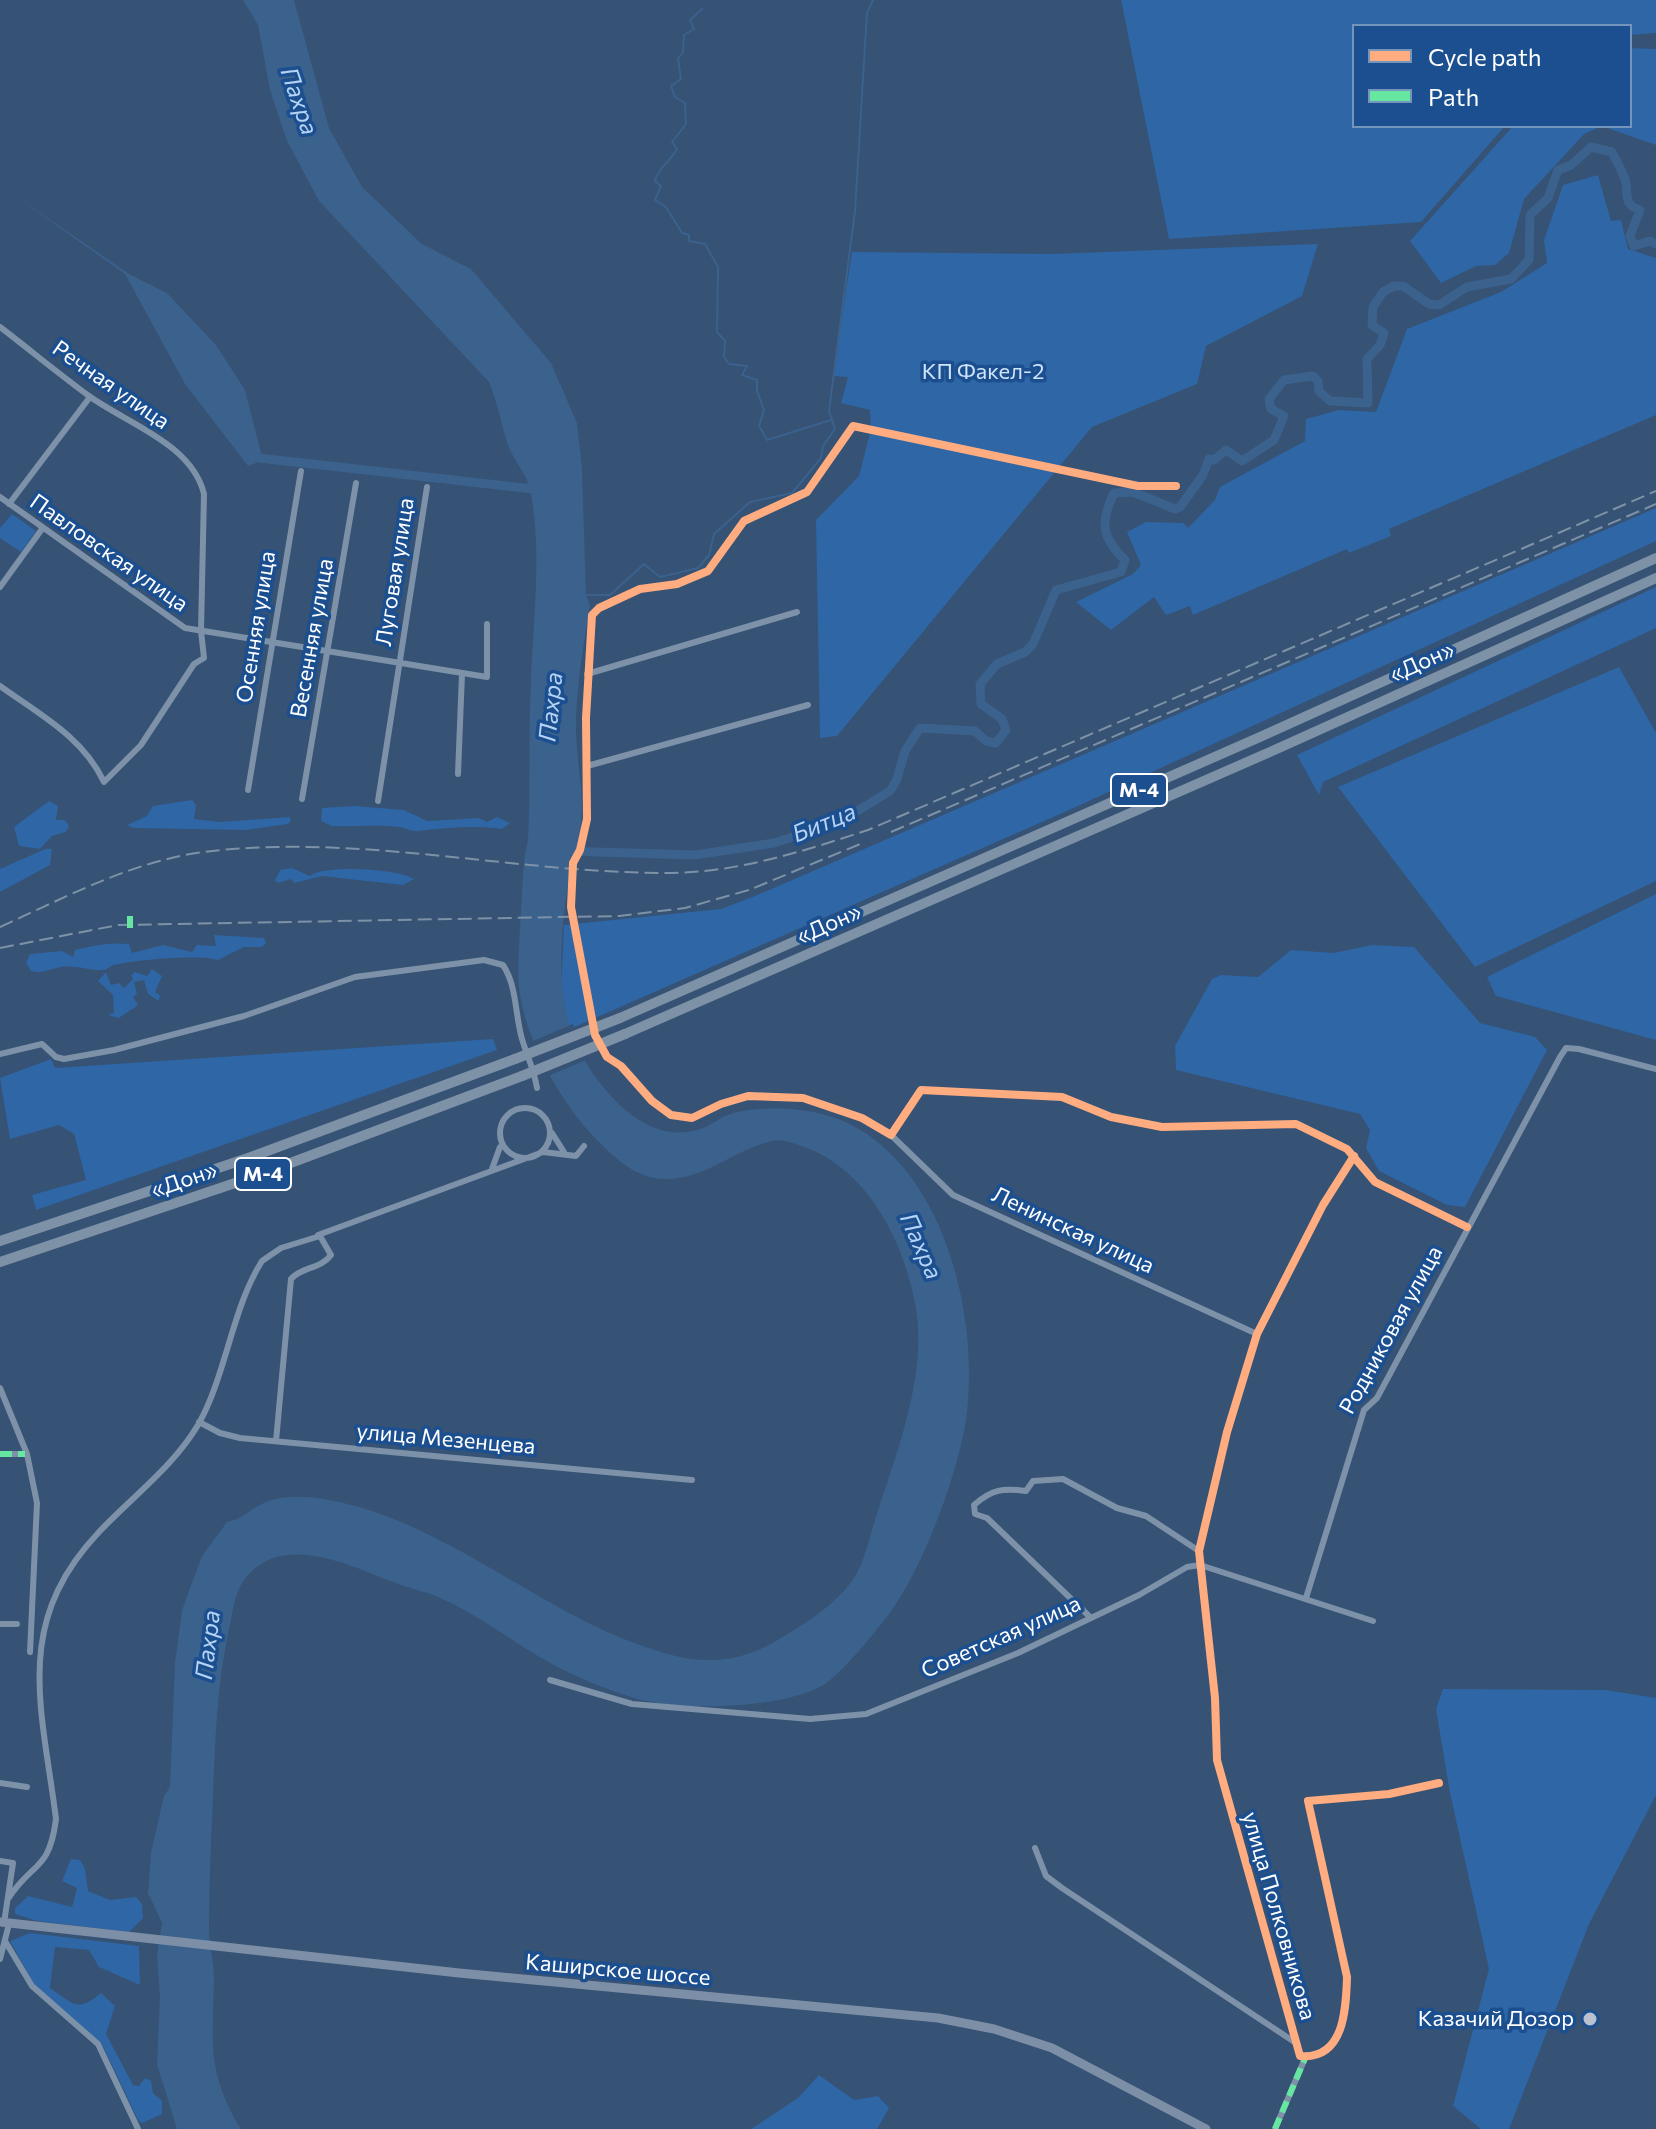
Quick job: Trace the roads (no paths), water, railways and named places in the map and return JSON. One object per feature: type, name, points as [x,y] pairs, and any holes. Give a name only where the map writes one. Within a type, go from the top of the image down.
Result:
[{"type":"highway","name":"«Дон»","points":[[0,1241],[251,1157],[620,1018],[1260,737],[1656,558]]},
{"type":"highway","name":"«Дон»","points":[[0,1262],[270,1171],[625,1034],[1270,752],[1656,578]]},
{"type":"main road","name":"Каширское шоссе","points":[[3,1923],[237,1950],[974,2024],[1025,2037],[1061,2052],[1206,2129]]},
{"type":"street","name":"Речная улица","points":[[0,327],[90,397],[173,449],[200,476],[204,494],[201,631]]},
{"type":"street","points":[[9,504],[90,397]]},
{"type":"street","name":"Ленинская улица","points":[[1176,486],[1138,486],[853,426],[807,492],[744,521],[708,571],[677,584],[640,589],[599,608],[592,615],[587,674],[587,819],[580,850],[573,863],[571,907],[585,996],[595,1035],[607,1057],[621,1066],[652,1101],[671,1115],[692,1118],[721,1104],[748,1096],[803,1098],[862,1118],[891,1135],[953,1195],[1257,1334]]},
{"type":"street","name":"Осенняя улица","points":[[248,790],[301,471]]},
{"type":"street","name":"Весенняя улица","points":[[302,799],[356,483]]},
{"type":"street","name":"Луговая улица","points":[[378,801],[427,487]]},
{"type":"street","name":"Павловская улица","points":[[0,497],[185,628],[201,631]]},
{"type":"street","points":[[0,587],[42,529]]},
{"type":"street","points":[[587,674],[797,612]]},
{"type":"street","points":[[458,774],[462,674],[487,677],[487,624]]},
{"type":"street","points":[[0,686],[78,743],[92,758],[104,782],[141,745],[194,664],[204,658],[201,631]]},
{"type":"street","name":"Луговая улица","points":[[201,631],[462,674]]},
{"type":"street","points":[[587,766],[808,705]]},
{"type":"street","points":[[0,1054],[42,1044],[56,1057],[64,1059],[114,1050],[244,1016],[355,977],[484,960],[503,965],[510,975],[523,1041],[533,1063],[537,1088]]},
{"type":"street","name":"Родниковая улица","points":[[1306,1598],[1364,1410],[1377,1398],[1566,1048],[1656,1069]]},
{"type":"street","points":[[891,1135],[921,1090],[1062,1097],[1111,1117],[1162,1127],[1296,1124],[1328,1138],[1354,1156],[1375,1182],[1467,1227]]},
{"type":"street","points":[[491,1171],[500,1147],[498,1131],[517,1110],[542,1113],[550,1122],[552,1133],[564,1152]]},
{"type":"street","points":[[500,1147],[508,1154],[531,1156],[545,1148],[552,1133]]},
{"type":"street","points":[[8,1899],[42,1865],[55,1831],[38,1656],[48,1607],[96,1535],[178,1455],[199,1422],[259,1266],[274,1252],[531,1156],[543,1152],[564,1152],[576,1156],[584,1146]]},
{"type":"street","name":"улица Полковникова","points":[[1354,1156],[1323,1205],[1257,1334],[1227,1432],[1199,1551],[1215,1698],[1217,1760],[1300,2056],[1321,2054],[1334,2045],[1346,2004],[1347,1977],[1308,1801],[1389,1794],[1439,1783]]},
{"type":"street","points":[[276,1441],[292,1277],[325,1263],[331,1255],[324,1238],[315,1236]]},
{"type":"street","points":[[0,1388],[26,1454],[37,1503],[30,1652]]},
{"type":"street","name":"улица Мезенцева","points":[[199,1422],[225,1435],[692,1480]]},
{"type":"street","points":[[0,1454],[26,1454]]},
{"type":"street","points":[[1090,1617],[987,1518],[975,1514],[974,1505],[989,1492],[1007,1488],[1026,1491],[1033,1481],[1063,1479],[1117,1508],[1146,1516],[1199,1551]]},
{"type":"street","points":[[1200,1565],[1373,1621]]},
{"type":"street","name":"Советская улица","points":[[550,1680],[632,1704],[810,1719],[866,1714],[1018,1653],[1139,1595],[1187,1567],[1200,1565]]},
{"type":"street","points":[[0,1624],[17,1624]]},
{"type":"street","points":[[0,1783],[27,1787]]},
{"type":"street","points":[[1035,1848],[1046,1876],[1062,1888],[1296,2043]]},
{"type":"street","points":[[0,1861],[13,1863],[3,1923],[5,1941],[0,1959]]},
{"type":"street","points":[[5,1941],[32,1986],[98,2044],[138,2129]]},
{"type":"street","points":[[1275,2129],[1306,2056]]},
{"type":"water","name":"Пахра","points":[[243,0],[294,0],[329,128],[362,187],[422,244],[471,269],[551,363],[577,423],[582,468],[586,595],[590,605],[576,721],[581,825],[569,876],[562,949],[564,998],[576,1045],[598,1080],[622,1107],[636,1118],[668,1132],[703,1128],[733,1113],[790,1109],[841,1120],[876,1141],[905,1170],[929,1205],[947,1245],[967,1331],[969,1373],[967,1413],[957,1460],[940,1513],[906,1588],[871,1636],[832,1678],[825,1684],[785,1699],[704,1706],[634,1698],[560,1668],[433,1595],[320,1557],[279,1557],[260,1565],[244,1580],[234,1604],[219,1692],[209,1928],[214,1973],[214,2056],[222,2090],[241,2129],[177,2129],[157,2064],[160,1996],[157,1955],[162,1923],[148,1893],[151,1852],[164,1796],[170,1787],[175,1663],[182,1610],[202,1556],[227,1522],[266,1502],[285,1497],[334,1501],[372,1511],[446,1543],[588,1623],[624,1639],[697,1660],[740,1656],[770,1644],[818,1614],[846,1589],[859,1569],[908,1416],[918,1335],[916,1308],[903,1258],[879,1210],[845,1171],[824,1156],[777,1140],[753,1147],[685,1177],[646,1176],[622,1163],[597,1140],[570,1108],[546,1069],[528,1027],[518,977],[523,874],[528,840],[536,588],[536,541],[529,487],[508,445],[489,382],[319,201],[287,141],[270,90],[258,25]]},
{"type":"water","points":[[0,185],[129,274],[167,293],[216,345],[245,390],[261,453],[256,463],[248,466],[185,384],[125,274]]},
{"type":"waterway","points":[[584,595],[610,595],[644,564],[660,577],[698,568],[709,555],[714,534],[750,502],[792,493],[821,458],[823,446],[835,429],[829,411],[855,211],[867,13],[873,0]]},
{"type":"waterway","points":[[702,9],[690,20],[694,29],[684,35],[683,52],[678,59],[681,79],[671,86],[675,97],[685,103],[686,124],[672,142],[677,149],[657,176],[655,181],[661,186],[655,200],[666,207],[682,233],[689,235],[689,241],[705,244],[718,267],[717,332],[725,341],[724,357],[729,364],[747,366],[742,375],[757,380],[757,391],[764,410],[759,426],[767,440],[831,420]]},
{"type":"waterway","name":"Битца","points":[[564,851],[695,855],[774,843],[841,821],[890,791],[905,751],[920,728],[975,731],[986,741],[996,743],[1006,730],[1002,719],[981,704],[980,684],[997,664],[1025,652],[1033,644],[1056,590],[1121,572],[1125,560],[1111,544],[1105,529],[1106,512],[1114,493],[1133,492],[1175,509],[1180,507],[1203,475],[1209,459],[1214,460],[1226,450],[1242,461],[1274,440],[1284,416],[1271,409],[1269,399],[1284,380],[1313,376],[1318,381],[1319,391],[1330,401],[1368,403],[1367,359],[1380,345],[1384,333],[1372,325],[1373,307],[1383,292],[1394,286],[1403,286],[1429,304],[1439,305],[1467,287],[1511,279],[1529,260],[1530,215],[1548,198],[1558,170],[1571,165],[1591,147],[1612,152],[1625,179],[1629,203],[1640,210],[1630,236],[1634,246],[1650,241],[1656,244]]},
{"type":"waterway","points":[[259,458],[542,490]]},
{"type":"railway","points":[[0,927],[125,872],[203,852],[260,847],[318,847],[547,867],[662,873],[715,870],[792,854],[868,830],[1656,491]]},
{"type":"railway","points":[[891,832],[1656,504]]},
{"type":"railway","points":[[0,948],[118,925],[619,916],[685,908],[749,890],[865,842]]},
{"type":"place","name":"Казачий Дозор","points":[[1590,2019]]},
{"type":"park label","name":"КП Факел-2","points":[[983,372]]}]
